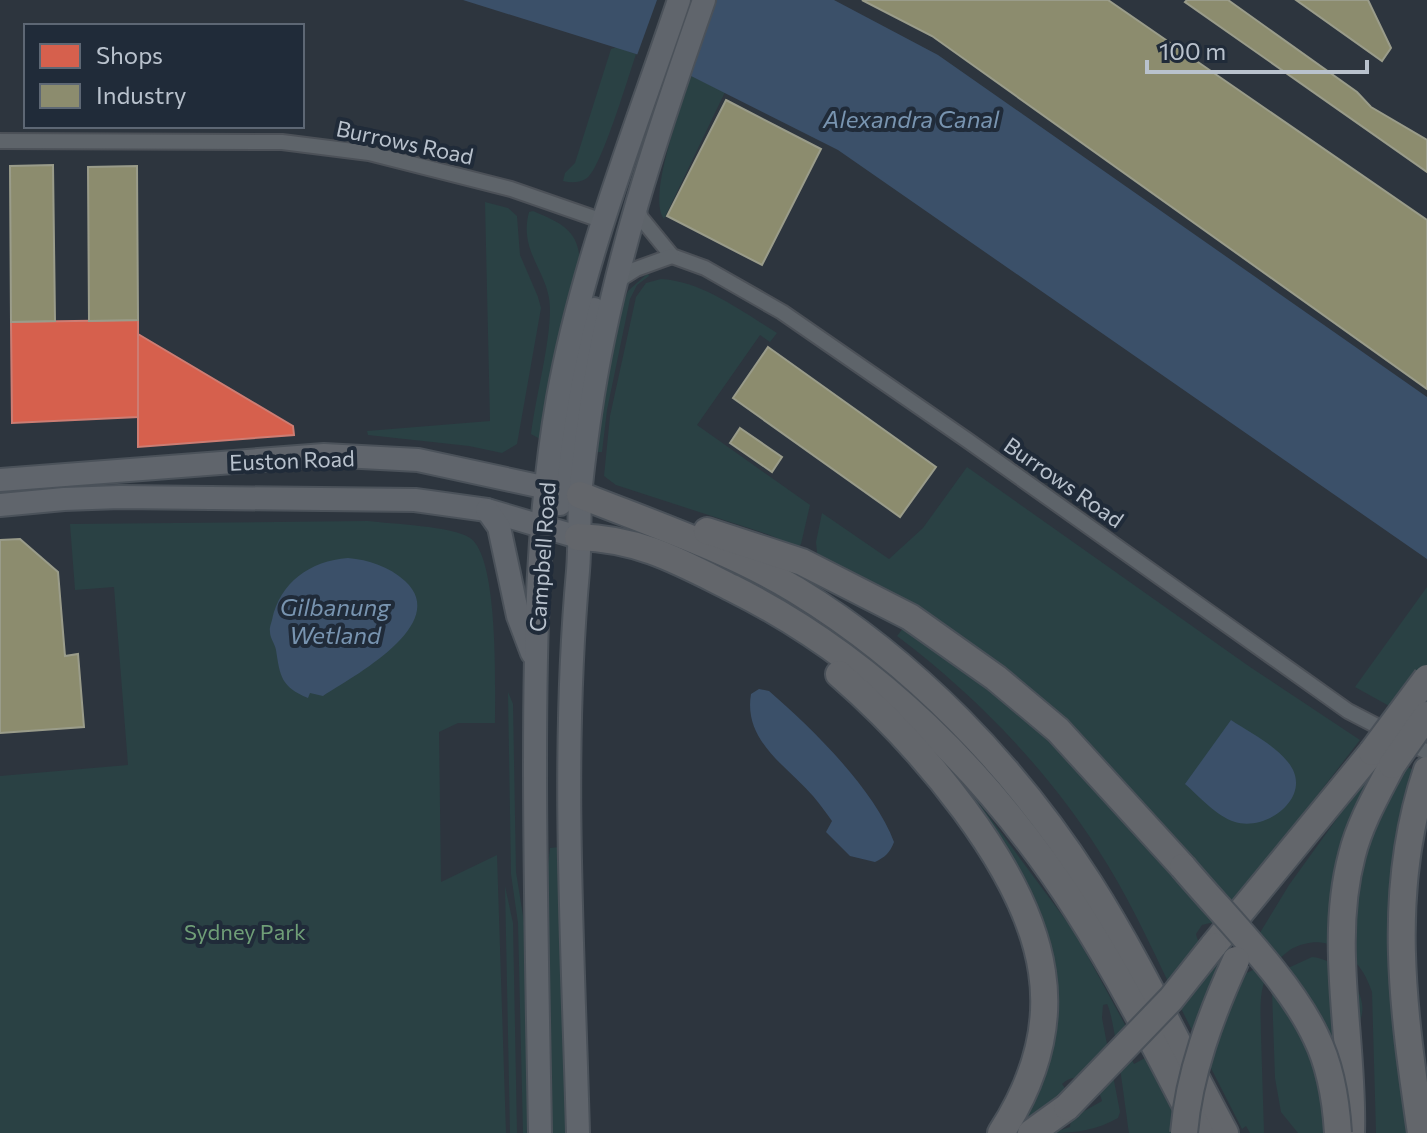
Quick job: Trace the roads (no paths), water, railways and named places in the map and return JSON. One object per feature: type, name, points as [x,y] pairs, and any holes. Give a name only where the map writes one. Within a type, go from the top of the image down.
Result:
[{"type":"highway","points":[[562,491],[641,517],[718,550],[794,589],[878,649],[968,729],[1055,833],[1090,884],[1225,1133]]},
{"type":"highway","points":[[641,517],[716,532],[802,562],[910,617],[996,678],[1058,730],[1183,867],[1285,987],[1316,1036],[1330,1075],[1338,1133]]},
{"type":"highway","points":[[578,537],[665,565],[768,616],[863,695],[949,789],[1012,887],[1035,941],[1042,971],[1045,1005],[1042,1036],[1030,1078],[1001,1133]]},
{"type":"highway","points":[[578,537],[619,540],[667,555],[766,605],[849,661],[916,715],[975,776],[1034,848],[1078,911],[1200,1133]]},
{"type":"highway","points":[[1351,1133],[1342,940],[1351,857],[1382,758],[1427,678]]},
{"type":"highway","points":[[1031,1133],[1067,1107],[1171,999],[1225,953],[1382,758],[1427,715]]},
{"type":"highway","points":[[1421,1133],[1402,977],[1400,915],[1405,857],[1425,775]]},
{"type":"highway","points":[[1184,1133],[1198,1058],[1215,1006],[1225,953]]},
{"type":"main road","name":"Campbell Road","points":[[578,1133],[569,764],[571,645],[578,537],[562,491],[559,395],[571,336],[603,221],[679,0]]},
{"type":"main road","name":"Campbell Road","points":[[540,1133],[535,662],[541,527],[562,491],[590,410],[617,281],[637,206],[704,0]]},
{"type":"main road","points":[[562,491],[587,334],[619,231],[637,206]]},
{"type":"main road","name":"Euston Road","points":[[0,480],[324,455],[418,460],[562,491]]},
{"type":"main road","name":"Euston Road","points":[[0,505],[120,497],[415,500],[487,510],[578,537]]},
{"type":"main road","points":[[487,510],[499,527],[518,616],[535,662]]},
{"type":"street","name":"Burrows Road","points":[[0,141],[282,142],[369,153],[511,189],[603,221]]},
{"type":"street","name":"Burrows Road","points":[[637,206],[641,218],[672,256],[705,268],[782,312],[1348,711],[1427,752]]},
{"type":"street","points":[[617,281],[636,269],[672,256]]},
{"type":"water","name":"Alexandra Canal","points":[[463,0],[834,0],[938,55],[1427,397],[1427,559],[838,150],[691,76],[636,54]]},
{"type":"water","name":"Gilbanung Wetland","points":[[348,558],[378,565],[405,581],[416,598],[416,614],[407,631],[374,663],[323,696],[310,693],[308,698],[292,690],[283,680],[270,634],[271,624],[282,595],[299,576],[321,564]]},
{"type":"water","points":[[759,689],[769,691],[786,706],[857,781],[885,822],[894,842],[884,856],[875,862],[850,856],[826,832],[832,821],[760,739],[750,711],[751,694]]},
{"type":"water","points":[[1231,720],[1275,749],[1294,774],[1296,786],[1285,808],[1262,821],[1248,824],[1228,819],[1185,784]]},
{"type":"park label","name":"Sydney Park","points":[[245,931]]}]
